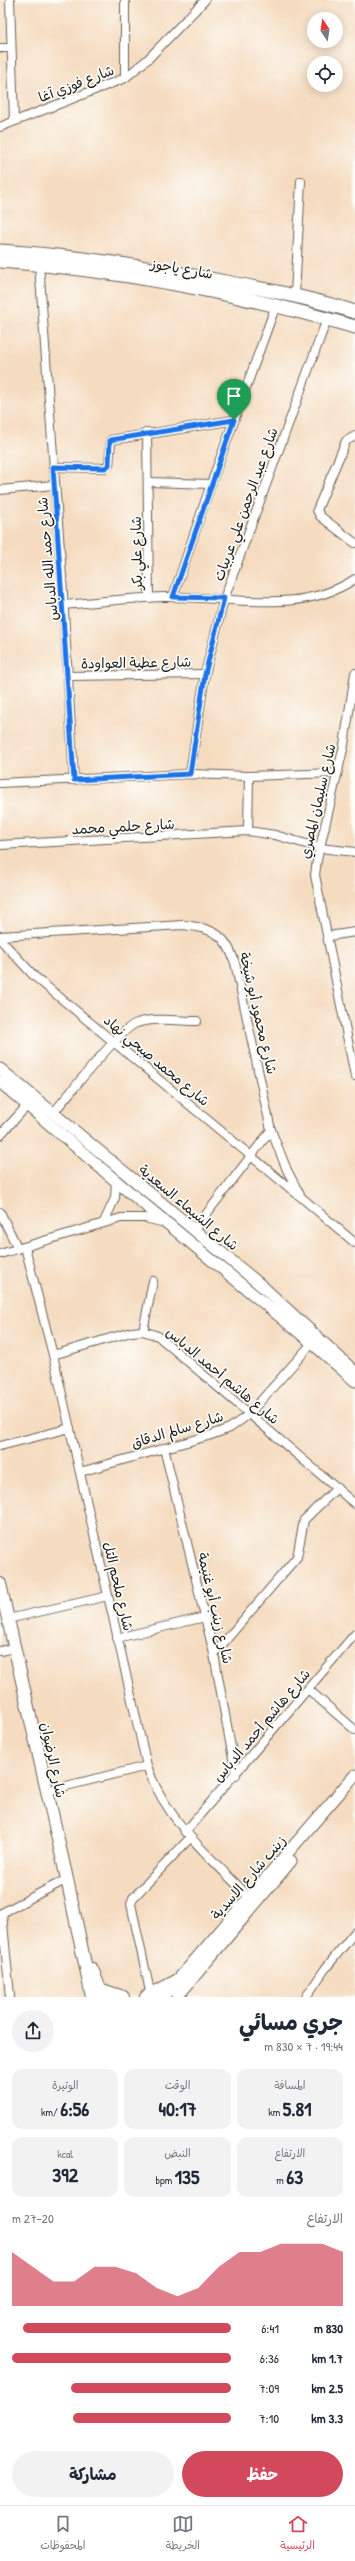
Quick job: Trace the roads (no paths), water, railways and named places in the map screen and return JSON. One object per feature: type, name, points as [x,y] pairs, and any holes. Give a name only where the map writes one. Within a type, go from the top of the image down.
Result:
[{"type":"main road","name":"شارع ياجوز","points":[[0,251],[130,263],[295,294],[355,312]]},
{"type":"main road","name":"شارع ياجوز","points":[[0,261],[39,264],[182,284],[276,305],[355,327]]},
{"type":"main road","name":"شارع الرضوان","points":[[0,1584],[46,1791],[68,1879],[81,1942],[81,1953],[98,1994]]},
{"type":"main road","points":[[153,1997],[180,1979]]},
{"type":"main road","points":[[98,1994],[123,1997]]},
{"type":"street","points":[[10,0],[14,121]]},
{"type":"street","points":[[124,78],[125,0]]},
{"type":"street","name":"شارع فوزي آغا","points":[[0,127],[124,78],[148,59],[205,0]]},
{"type":"street","points":[[0,48],[11,48]]},
{"type":"street","points":[[295,294],[301,181]]},
{"type":"street","name":"شارع حمد الله الدباس","points":[[39,264],[64,605],[74,780]]},
{"type":"street","points":[[173,597],[211,484],[276,305]]},
{"type":"street","name":"شارع عبد الرحمن علي عربيات","points":[[190,774],[205,674],[224,598],[327,319]]},
{"type":"street","points":[[53,467],[105,468],[109,465],[110,440],[147,432],[234,420]]},
{"type":"street","name":"شارع علي بكر","points":[[147,432],[149,598],[224,598],[261,603],[303,599],[334,589],[355,579]]},
{"type":"street","points":[[355,436],[346,441],[317,510],[320,516],[355,543]]},
{"type":"street","points":[[148,482],[211,484]]},
{"type":"street","points":[[0,490],[54,485]]},
{"type":"street","points":[[64,605],[149,598]]},
{"type":"street","name":"شارع سليمان المصري","points":[[355,673],[337,773],[315,875],[316,889],[329,936],[355,1076]]},
{"type":"street","name":"شارع عطية العواودة","points":[[68,676],[205,674]]},
{"type":"street","points":[[0,783],[190,774],[249,776],[337,773]]},
{"type":"street","points":[[248,831],[249,776]]},
{"type":"street","name":"شارع حلمي محمد","points":[[0,845],[248,831],[275,835],[320,848],[355,852]]},
{"type":"street","name":"شارع محمود أبو شيخة","points":[[0,936],[183,925],[208,929],[220,936],[231,950],[237,970],[271,1130],[287,1170],[301,1197],[355,1243]]},
{"type":"street","points":[[329,936],[355,932]]},
{"type":"street","name":"شارع محمد صبحي نهاد","points":[[0,940],[34,976],[115,1040],[301,1197]]},
{"type":"street","points":[[54,1112],[125,1029],[137,1022],[198,1021]]},
{"type":"street","name":"شارع الشيماء السعدية","points":[[0,1068],[194,1230],[315,1339],[355,1381]]},
{"type":"street","name":"شارع الشيماء السعدية","points":[[0,1082],[166,1223],[355,1372]]},
{"type":"street","points":[[0,1136],[27,1106]]},
{"type":"street","points":[[194,1230],[253,1156],[271,1130]]},
{"type":"street","points":[[104,1222],[115,1198],[116,1181]]},
{"type":"street","name":"شارع ملحم التل","points":[[0,1212],[22,1248],[53,1355],[147,1766],[167,1810],[188,1835],[250,1898]]},
{"type":"street","points":[[0,1254],[104,1222],[132,1218],[166,1223]]},
{"type":"street","points":[[143,1331],[153,1281]]},
{"type":"street","name":"شارع هاشم أحمد الدباس","points":[[53,1355],[131,1332],[143,1331],[164,1340],[248,1415],[355,1504]]},
{"type":"street","name":"شارع سالم الدقاق","points":[[80,1472],[220,1432],[248,1415],[315,1339]]},
{"type":"street","points":[[0,1446],[70,1428]]},
{"type":"street","name":"شارع زينب أبو غنيمة","points":[[164,1448],[214,1654],[236,1775]]},
{"type":"street","points":[[214,1654],[297,1557],[304,1520],[337,1488]]},
{"type":"street","points":[[8,1619],[108,1596]]},
{"type":"street","points":[[117,1638],[205,1617]]},
{"type":"street","name":"شارع هاشم أحمد الدباس","points":[[153,1997],[131,1904],[236,1775],[355,1634]]},
{"type":"street","points":[[0,1651],[14,1648]]},
{"type":"street","points":[[308,1689],[355,1730]]},
{"type":"street","points":[[46,1791],[147,1766]]},
{"type":"street","name":"زينب شارع الاسدية","points":[[180,1979],[355,1775]]},
{"type":"street","name":"زينب شارع الاسدية","points":[[177,1997],[355,1786]]},
{"type":"street","points":[[10,1997],[1,1913],[68,1879]]},
{"type":"street","points":[[306,1997],[325,1969],[355,1932]]}]
